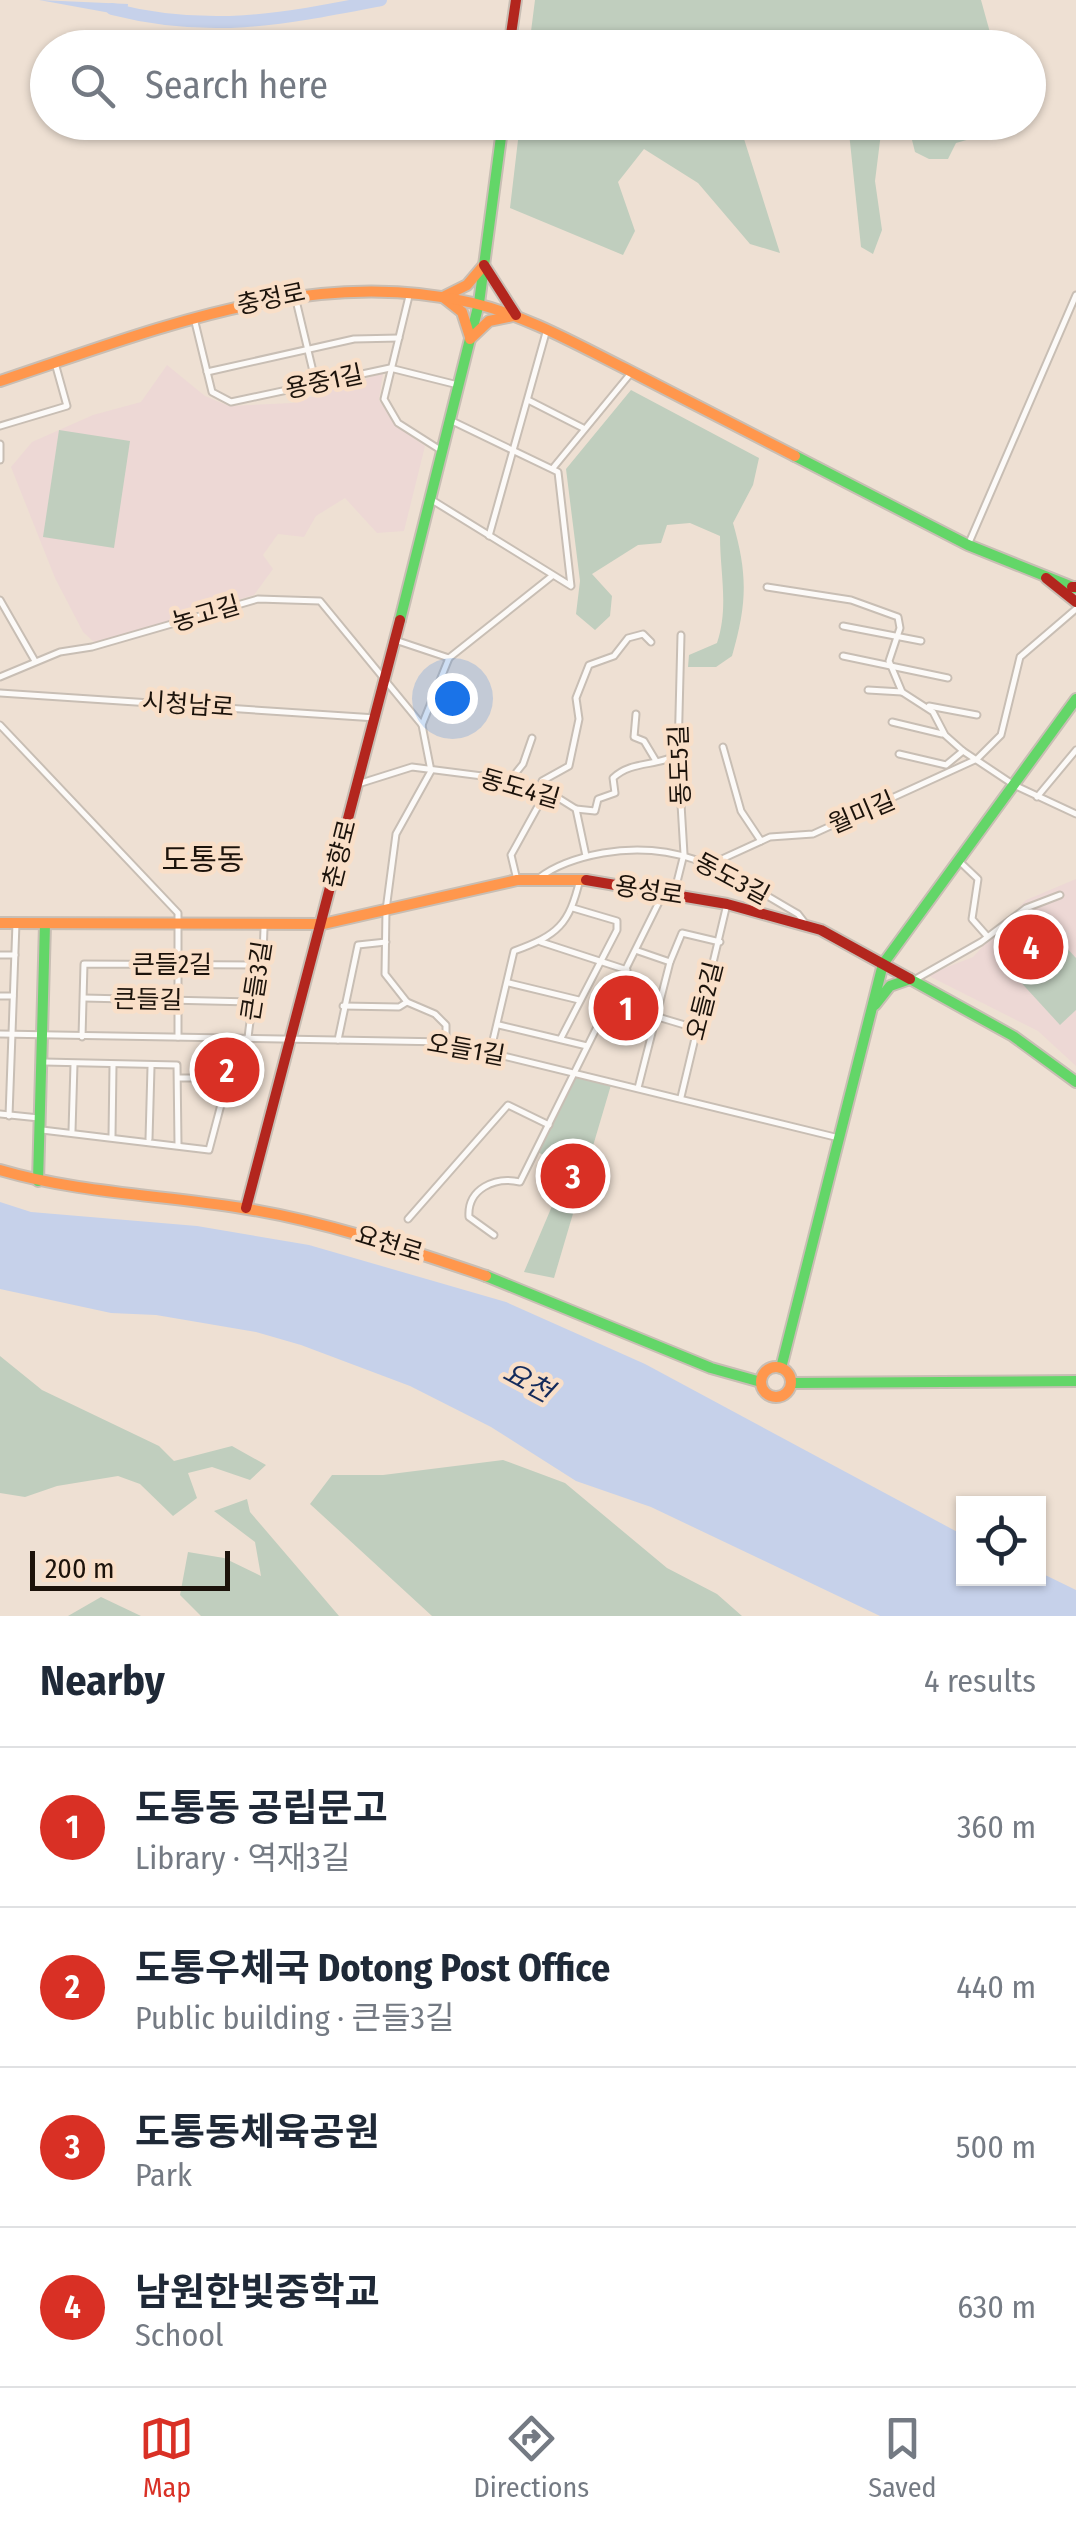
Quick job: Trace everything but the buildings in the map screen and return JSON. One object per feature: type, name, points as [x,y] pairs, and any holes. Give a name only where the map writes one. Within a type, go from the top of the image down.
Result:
[{"type":"street","points":[[512,30],[516,0]]},
{"type":"street","name":"춘향로","points":[[246,1208],[376,718],[479,303],[501,140]]},
{"type":"street","points":[[484,266],[516,315],[489,321],[470,339],[462,312],[443,297],[467,284],[484,266]]},
{"type":"street","name":"충정로","points":[[0,380],[194,318],[294,292],[371,287],[479,303],[547,329],[968,545],[1075,587]]},
{"type":"street","points":[[294,292],[316,384]]},
{"type":"street","points":[[410,292],[384,399],[398,423],[442,451]]},
{"type":"street","points":[[968,545],[1076,295]]},
{"type":"street","points":[[194,318],[207,372]]},
{"type":"street","points":[[489,536],[547,329]]},
{"type":"street","name":"용중1길","points":[[399,338],[354,339],[207,372],[212,392],[231,402],[390,368],[458,386]]},
{"type":"street","points":[[0,426],[67,406],[55,363]]},
{"type":"street","points":[[553,468],[632,372]]},
{"type":"street","points":[[528,400],[584,428]]},
{"type":"street","points":[[430,498],[571,586],[558,472],[450,420]]},
{"type":"street","points":[[0,444],[0,460]]},
{"type":"street","points":[[446,1042],[446,1026],[435,1014],[406,1002],[384,974],[386,910],[396,834],[431,771],[422,724],[449,658],[553,576]]},
{"type":"street","points":[[1046,578],[1076,606]]},
{"type":"street","points":[[766,587],[851,600],[894,615],[900,623],[890,666],[902,692]]},
{"type":"street","points":[[0,600],[35,661]]},
{"type":"street","name":"농고길","points":[[0,677],[35,661],[258,600],[320,601],[330,620],[386,677],[422,724]]},
{"type":"street","name":"월미길","points":[[711,864],[761,841],[813,834],[976,759],[1001,735],[1020,657],[1076,606]]},
{"type":"street","points":[[843,626],[922,641]]},
{"type":"street","points":[[516,880],[511,856],[540,798],[542,781],[569,766],[580,720],[576,698],[590,664],[614,656],[628,638],[643,634],[650,642]]},
{"type":"street","name":"동도5길","points":[[494,1235],[469,1216],[469,1203],[486,1184],[508,1179],[520,1182],[626,970],[669,894],[684,854],[678,754],[681,635]]},
{"type":"street","points":[[396,640],[449,658]]},
{"type":"street","points":[[843,656],[948,678]]},
{"type":"street","points":[[868,690],[902,692],[926,706],[977,715]]},
{"type":"street","name":"시청남로","points":[[0,692],[376,718]]},
{"type":"street","points":[[792,1382],[782,1368],[883,964],[1076,699]]},
{"type":"street","points":[[926,706],[945,735],[962,751],[1014,786],[1076,814]]},
{"type":"street","points":[[636,714],[634,737],[644,741],[656,761]]},
{"type":"street","points":[[892,722],[945,735]]},
{"type":"street","points":[[0,724],[178,913],[178,1037]]},
{"type":"street","points":[[507,784],[524,764],[532,738]]},
{"type":"street","points":[[723,747],[741,811],[761,841]]},
{"type":"street","points":[[1036,797],[1076,750]]},
{"type":"street","points":[[899,754],[946,765],[962,751]]},
{"type":"street","points":[[576,809],[595,811],[598,798],[614,793],[613,778],[620,772],[656,761],[666,762],[678,754]]},
{"type":"street","name":"동도4길","points":[[358,784],[412,767],[490,777],[540,798],[560,799],[576,809],[586,856]]},
{"type":"street","name":"동도3길","points":[[538,878],[586,856],[641,847],[684,854],[711,864],[798,914],[805,924]]},
{"type":"street","points":[[959,860],[978,879],[972,919],[987,936]]},
{"type":"street","points":[[490,1052],[514,952],[558,932],[573,908],[580,879]]},
{"type":"street","name":"용성로","points":[[0,923],[322,924],[516,880],[580,879],[728,904],[805,924],[1044,1054],[1076,1082]]},
{"type":"street","points":[[872,1008],[890,986],[914,980],[1026,908],[1060,895]]},
{"type":"street","name":"오들2길","points":[[681,1097],[728,904]]},
{"type":"street","points":[[561,1038],[618,930],[617,920],[573,908]]},
{"type":"street","points":[[9,1116],[16,923]]},
{"type":"street","points":[[38,1181],[45,924]]},
{"type":"street","name":"큰들3길","points":[[248,1038],[264,924]]},
{"type":"street","points":[[638,1088],[670,962],[682,933],[720,942]]},
{"type":"street","points":[[338,1040],[358,945],[386,942]]},
{"type":"street","points":[[540,942],[626,970]]},
{"type":"street","points":[[638,951],[670,962]]},
{"type":"street","points":[[0,955],[14,956]]},
{"type":"street","name":"큰들2길","points":[[83,998],[84,964],[261,966]]},
{"type":"street","points":[[509,983],[580,1000]]},
{"type":"street","points":[[0,996],[13,996]]},
{"type":"street","name":"큰들길","points":[[82,1037],[83,998],[251,1002]]},
{"type":"street","points":[[343,1006],[399,1007],[406,1002]]},
{"type":"street","points":[[658,1017],[699,1029]]},
{"type":"street","points":[[499,1026],[587,1046]]},
{"type":"street","name":"큰들길","points":[[0,1034],[291,1040]]},
{"type":"street","name":"큰들3길","points":[[178,1144],[209,1150],[228,1078],[230,1038]]},
{"type":"street","name":"오들1길","points":[[291,1040],[446,1042],[839,1138]]},
{"type":"street","points":[[0,1059],[11,1060]]},
{"type":"street","points":[[0,1114],[72,1132],[178,1144],[177,1065],[44,1062]]},
{"type":"street","points":[[72,1132],[74,1064]]},
{"type":"street","points":[[112,1136],[113,1066]]},
{"type":"street","points":[[148,1140],[151,1067]]},
{"type":"street","points":[[178,1078],[228,1078]]},
{"type":"street","points":[[408,1219],[508,1105],[550,1125]]},
{"type":"street","name":"요천로","points":[[0,1170],[38,1181],[246,1208],[320,1224],[477,1272],[711,1368],[761,1382],[765,1392],[774,1397],[788,1392],[792,1382],[1076,1381]]},
{"type":"street","points":[[761,1382],[768,1370],[782,1368]]},
{"type":"shaded area","points":[[167,365],[205,396],[229,406],[292,403],[383,373],[379,400],[397,427],[425,446],[404,531],[377,533],[345,498],[316,516],[304,537],[278,534],[263,555],[273,569],[254,595],[95,643],[83,632],[55,578],[11,467],[32,442],[93,415],[141,402]]},
{"type":"shaded area","points":[[1076,879],[1076,1066],[1038,1031],[927,975],[973,957],[1026,900]]},
{"type":"green space","points":[[535,0],[981,0],[989,30],[531,30]]},
{"type":"green space","points":[[518,140],[744,140],[780,253],[750,244],[698,183],[644,149],[618,182],[635,231],[623,255],[510,208]]},
{"type":"green space","points":[[850,140],[880,140],[875,181],[882,230],[873,254],[861,247]]},
{"type":"green space","points":[[912,140],[966,140],[956,143],[948,159],[929,159],[915,152]]},
{"type":"green space","points":[[631,390],[759,458],[753,485],[733,523],[743,574],[741,621],[732,656],[716,667],[688,667],[689,655],[717,643],[723,604],[720,536],[690,523],[667,525],[661,543],[638,545],[592,574],[612,596],[610,616],[595,630],[576,614],[580,581],[566,469]]},
{"type":"green space","points":[[59,430],[130,441],[114,548],[43,537]]},
{"type":"green space","points":[[1038,917],[1076,958],[1076,1010],[1060,1025],[996,955]]},
{"type":"green space","points":[[576,1077],[611,1085],[554,1278],[524,1272],[561,1185],[561,1166],[538,1152]]},
{"type":"green space","points":[[0,1356],[42,1390],[159,1446],[174,1461],[232,1446],[266,1465],[250,1480],[212,1467],[188,1473],[197,1498],[173,1516],[140,1484],[118,1476],[57,1486],[25,1497],[0,1493]]},
{"type":"green space","points":[[503,1460],[565,1483],[667,1568],[717,1594],[742,1616],[432,1616],[310,1504],[332,1475],[383,1475]]},
{"type":"green space","points":[[247,1499],[250,1512],[339,1616],[201,1616],[180,1595],[188,1552],[224,1558],[261,1576],[255,1542],[214,1511]]},
{"type":"green space","points":[[101,1597],[141,1616],[68,1616]]},
{"type":"water","points":[[39,0],[128,4],[127,16]]},
{"type":"water","name":"요천","points":[[0,1202],[31,1212],[197,1226],[309,1245],[506,1302],[645,1364],[956,1531],[956,1586],[1046,1586],[1046,1575],[1076,1590],[1076,1616],[880,1616],[651,1507],[576,1481],[491,1427],[410,1386],[301,1345],[256,1332],[156,1315],[111,1313],[0,1289]]},
{"type":"waterway","points":[[112,9],[182,21],[247,21],[381,0]]},
{"type":"traffic: fast","points":[[400,620],[479,303],[501,140]]},
{"type":"traffic: fast","points":[[795,456],[968,545],[1075,588]]},
{"type":"traffic: fast","points":[[781,1368],[883,964],[1076,699]]},
{"type":"traffic: fast","points":[[38,1181],[45,924]]},
{"type":"traffic: fast","points":[[910,979],[1013,1036],[1076,1082]]},
{"type":"traffic: fast","points":[[875,1005],[890,986],[910,979]]},
{"type":"traffic: fast","points":[[486,1276],[711,1368],[761,1382]]},
{"type":"traffic: fast","points":[[792,1383],[1076,1381]]},
{"type":"traffic: slow","points":[[443,297],[467,285],[484,265]]},
{"type":"traffic: slow","points":[[0,381],[115,342],[232,309],[292,297],[412,293],[473,303],[532,323],[795,456]]},
{"type":"traffic: slow","points":[[443,297],[462,312],[470,337]]},
{"type":"traffic: slow","points":[[470,339],[489,321],[513,316]]},
{"type":"traffic: slow","points":[[0,923],[323,924],[517,880],[586,880]]},
{"type":"traffic: slow","points":[[0,1170],[90,1189],[304,1220],[486,1276]]},
{"type":"traffic: slow","points":[[776,1367],[787,1371],[791,1382],[787,1393],[776,1397],[765,1393],[761,1382],[765,1371],[776,1367]]},
{"type":"traffic: jam","points":[[512,30],[516,0]]},
{"type":"traffic: jam","points":[[484,265],[516,315]]},
{"type":"traffic: jam","points":[[1046,578],[1076,602]]},
{"type":"traffic: jam","points":[[246,1208],[400,620]]},
{"type":"traffic: jam","points":[[586,880],[727,904],[821,930],[910,979]]},
{"type":"place","name":"남원한빛중학교","points":[[1031,947]]},
{"type":"place","name":"도통동 공립문고","points":[[626,1008]]},
{"type":"place","name":"도통우체국 Dotong Post Office","points":[[227,1070]]},
{"type":"place","name":"도통동체육공원","points":[[573,1176]]},
{"type":"district","name":"도통동","points":[[203,860]]}]
